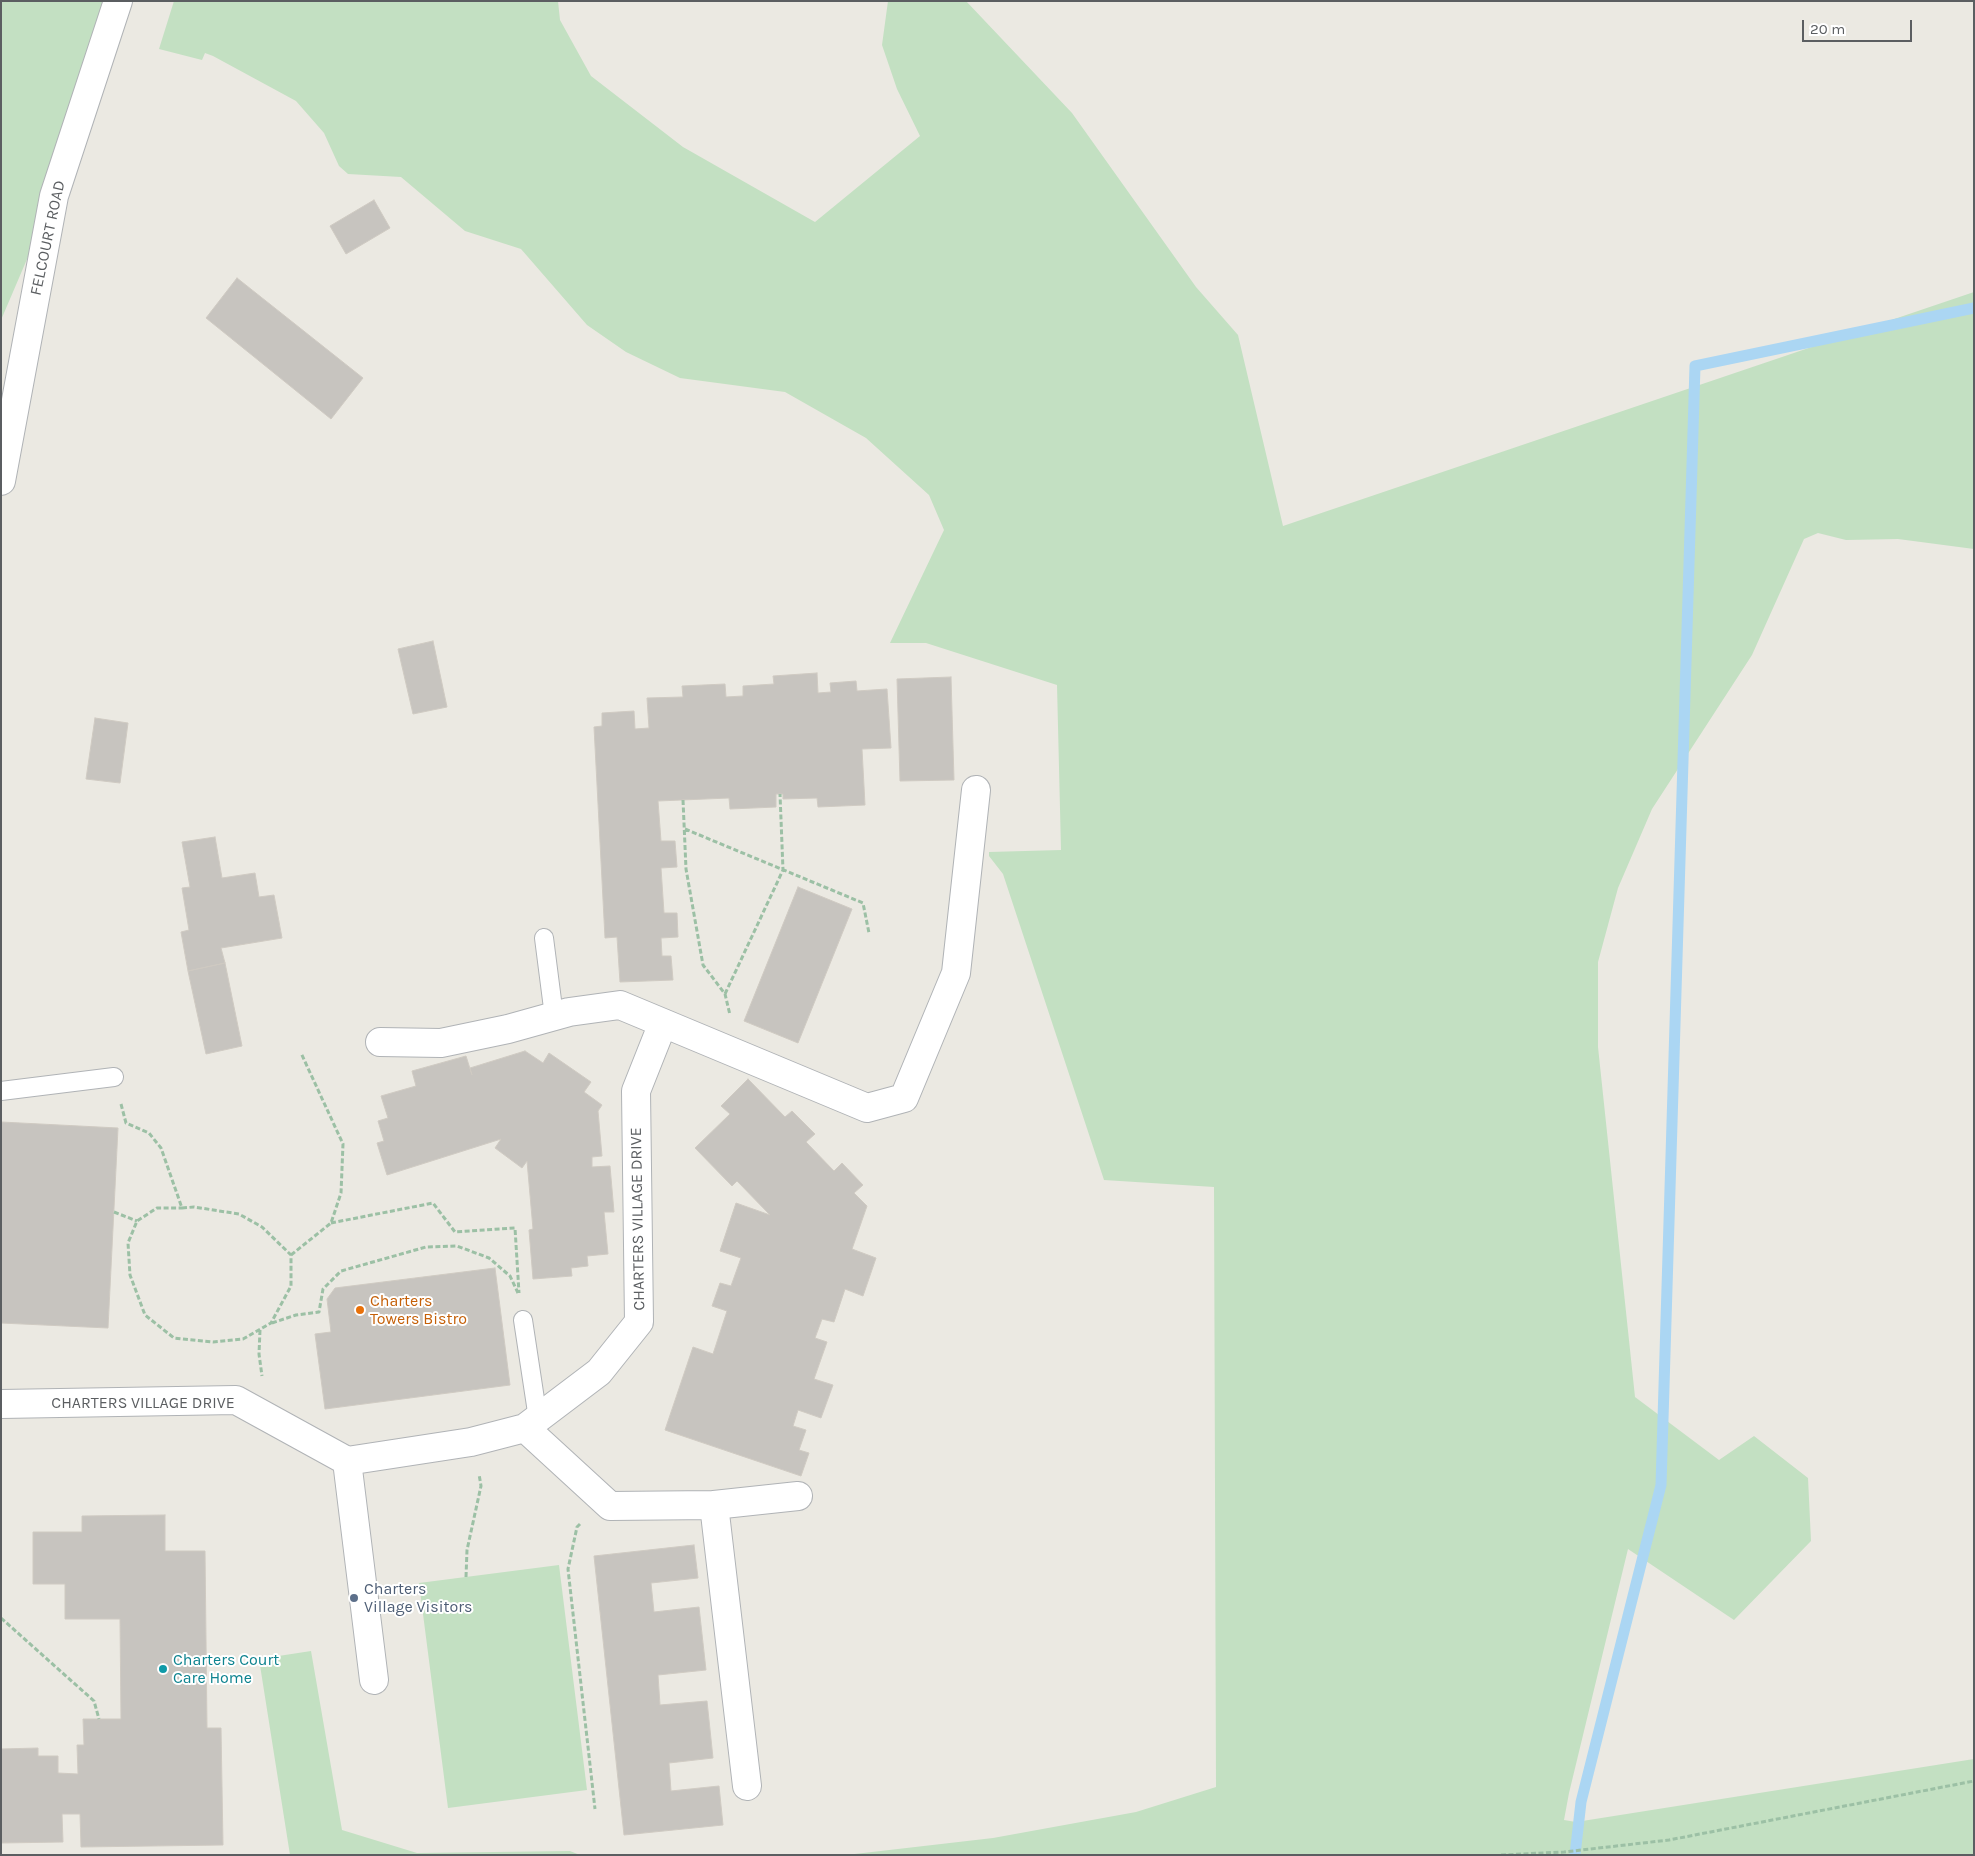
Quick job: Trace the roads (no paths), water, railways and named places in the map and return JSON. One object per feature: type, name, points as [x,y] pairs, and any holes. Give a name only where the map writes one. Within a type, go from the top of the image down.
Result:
[{"type":"street","name":"FELCOURT ROAD","points":[[1,481],[54,196],[118,1]]},
{"type":"street","points":[[380,1042],[441,1043],[508,1029],[569,1012],[620,1005],[867,1108],[904,1098],[956,974],[976,790]]},
{"type":"street","name":"CHARTERS VILLAGE DRIVE","points":[[1,1404],[236,1400],[347,1461],[471,1442],[531,1423],[599,1372],[639,1322],[636,1091],[663,1023]]},
{"type":"street","points":[[531,1423],[600,1498],[610,1506],[714,1506],[798,1496]]},
{"type":"street","points":[[347,1461],[374,1680]]},
{"type":"street","points":[[714,1506],[747,1786]]},
{"type":"lane","points":[[544,938],[554,1016]]},
{"type":"lane","points":[[1,1090],[114,1077]]},
{"type":"lane","points":[[523,1320],[531,1423]]},
{"type":"waterway","points":[[1575,1855],[1581,1802],[1661,1485],[1695,366],[1974,308]]},
{"type":"place","name":"Charters Towers Bistro","points":[[360,1310]]},
{"type":"place","name":"Charters Village Visitors","points":[[354,1598]]},
{"type":"place","name":"Charters Court Care Home","points":[[163,1669]]}]
